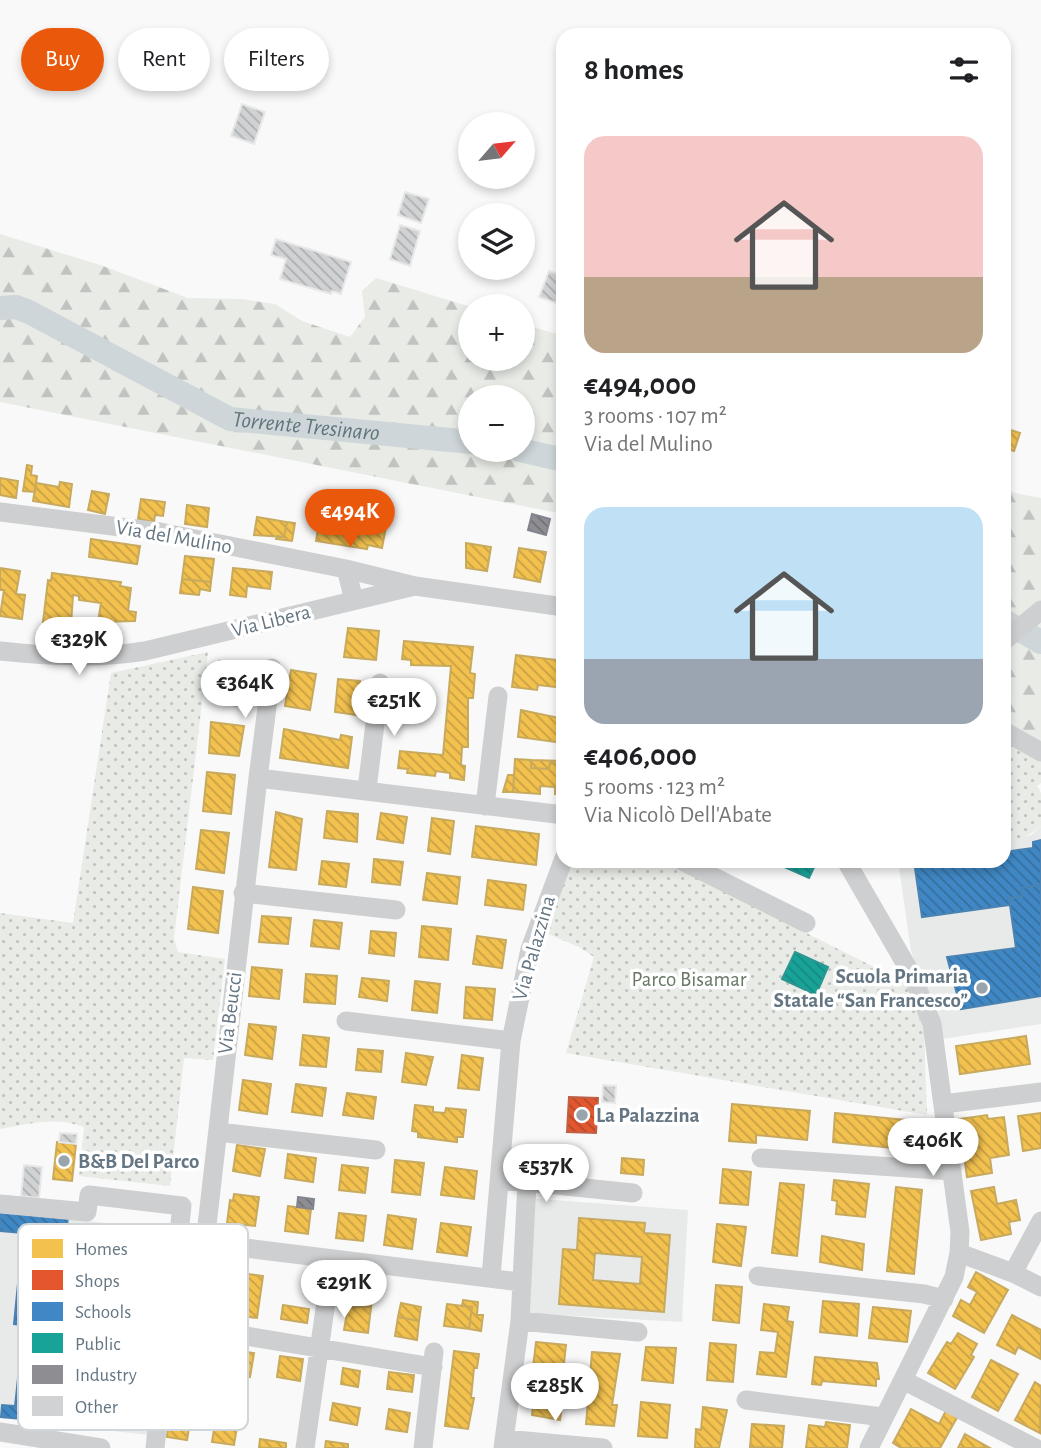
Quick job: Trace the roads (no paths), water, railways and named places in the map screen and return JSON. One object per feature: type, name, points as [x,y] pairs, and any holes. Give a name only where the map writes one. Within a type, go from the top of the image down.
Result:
[{"type":"street","name":"Via del Mulino","points":[[0,512],[160,532],[346,569],[415,586],[556,606]]},
{"type":"street","points":[[346,569],[354,600]]},
{"type":"street","name":"Via Libera","points":[[0,651],[71,657],[124,654],[415,586]]},
{"type":"street","points":[[1011,636],[1041,610]]},
{"type":"street","name":"Via Beucci","points":[[207,1224],[243,893],[272,668]]},
{"type":"street","points":[[367,789],[380,683]]},
{"type":"street","points":[[485,807],[498,696]]},
{"type":"street","points":[[1011,735],[1041,752]]},
{"type":"street","points":[[258,778],[367,789],[485,807],[556,814]]},
{"type":"street","name":"Via Palazzina","points":[[491,1277],[511,1041],[530,949],[560,868]]},
{"type":"street","points":[[694,868],[806,923]]},
{"type":"street","points":[[850,868],[925,1002],[932,1024],[960,1253],[944,1299],[869,1448]]},
{"type":"street","points":[[243,893],[396,910]]},
{"type":"street","points":[[346,1021],[511,1041]]},
{"type":"street","points":[[943,1104],[1041,1092]]},
{"type":"street","points":[[218,1132],[376,1150]]},
{"type":"street","points":[[761,1158],[952,1171]]},
{"type":"street","points":[[499,1181],[633,1193]]},
{"type":"street","points":[[527,1182],[520,1321],[504,1443],[603,1448]]},
{"type":"street","points":[[0,1204],[87,1212],[89,1195],[182,1206],[180,1224]]},
{"type":"street","points":[[1013,1273],[1041,1221]]},
{"type":"street","name":"Via Beucci","points":[[248,1249],[520,1282]]},
{"type":"street","points":[[960,1253],[1041,1287]]},
{"type":"street","points":[[758,1276],[944,1299]]},
{"type":"street","points":[[305,1448],[328,1288]]},
{"type":"street","points":[[520,1321],[638,1332]]},
{"type":"street","points":[[248,1336],[321,1347],[434,1359],[423,1448]]},
{"type":"street","points":[[903,1380],[1035,1448]]},
{"type":"street","points":[[746,1400],[883,1417]]},
{"type":"street","points":[[155,1448],[157,1430]]},
{"type":"street","points":[[0,1432],[101,1448]]},
{"type":"waterway","name":"Torrente Tresinaro","points":[[0,308],[16,307],[29,312],[230,419],[458,441]]},
{"type":"waterway","name":"Torrente Tresinaro","points":[[535,453],[556,458]]},
{"type":"waterway","name":"Torrente Tresinaro","points":[[1011,625],[1041,642]]},
{"type":"place","name":"Scuola Primaria Statale “San Francesco”","points":[[982,988]]},
{"type":"place","name":"La Palazzina","points":[[582,1115]]},
{"type":"place","name":"B&B Del Parco","points":[[64,1161]]},
{"type":"park label","name":"Parco Bisamar","points":[[689,979]]}]
